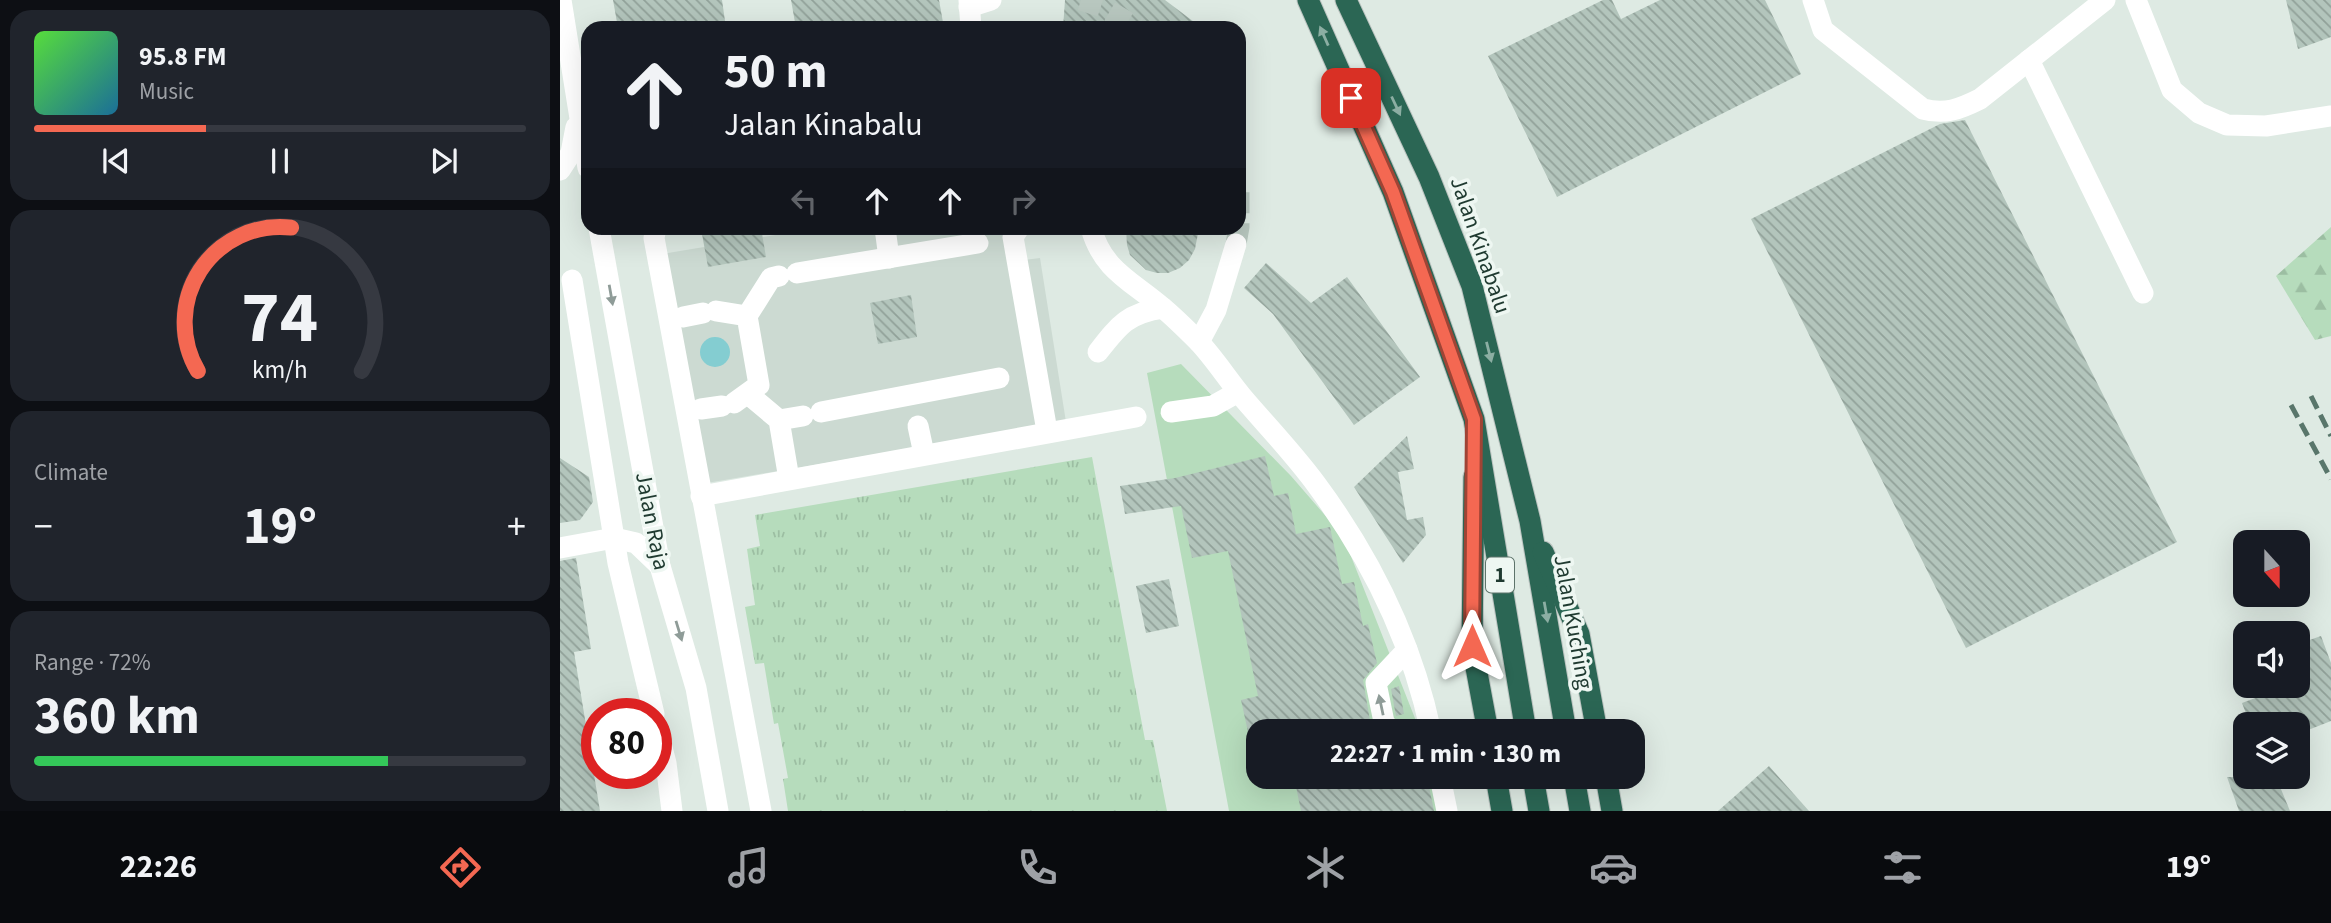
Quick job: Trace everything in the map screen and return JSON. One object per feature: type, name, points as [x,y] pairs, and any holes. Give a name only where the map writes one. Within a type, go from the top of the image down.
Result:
[{"type":"highway","name":"1","points":[[1308,0],[1393,192],[1474,419],[1524,719]]},
{"type":"highway","name":"Jalan Kinabalu","points":[[1346,0],[1429,177],[1472,286],[1530,521]]},
{"type":"highway","points":[[1474,419],[1472,646],[1486,719]]},
{"type":"highway","points":[[1530,521],[1579,634],[1595,719]]},
{"type":"highway","name":"Jalan Kuching","points":[[1530,521],[1564,719]]},
{"type":"highway","points":[[1498,789],[1502,811]]},
{"type":"highway","points":[[1535,789],[1539,811]]},
{"type":"highway","points":[[1576,789],[1580,811]]},
{"type":"highway","points":[[1609,789],[1613,809]]},
{"type":"street","points":[[561,0],[581,131]]},
{"type":"street","points":[[970,12],[991,0]]},
{"type":"street","points":[[1813,0],[1824,30],[1923,109],[1938,113],[1959,109],[1980,99],[2105,0]]},
{"type":"street","points":[[2136,0],[2172,90],[2199,113],[2227,125],[2266,127],[2331,116]]},
{"type":"street","points":[[2029,60],[2143,293]]},
{"type":"street","points":[[560,170],[571,153],[578,115]]},
{"type":"street","name":"Jalan Raja","points":[[600,235],[660,566],[696,688],[718,811]]},
{"type":"street","points":[[654,235],[690,316],[714,406],[701,496],[761,811]]},
{"type":"street","points":[[886,235],[889,258]]},
{"type":"street","points":[[714,406],[759,385],[747,316],[771,278],[984,242],[1006,235]]},
{"type":"street","points":[[1016,235],[1047,431]]},
{"type":"street","points":[[1094,235],[1101,253],[1114,271],[1163,308],[1199,342],[1315,482],[1376,580],[1407,650],[1422,690],[1428,719]]},
{"type":"street","points":[[1199,342],[1216,310],[1236,244]]},
{"type":"street","points":[[572,280],[614,538],[650,698]]},
{"type":"street","points":[[1098,352],[1119,326],[1141,311],[1163,308]]},
{"type":"street","points":[[690,316],[747,316]]},
{"type":"street","points":[[714,406],[779,420],[812,414],[914,410],[1005,377],[1036,371]]},
{"type":"street","points":[[1171,412],[1213,406],[1238,392]]},
{"type":"street","points":[[914,410],[924,454]]},
{"type":"street","points":[[701,496],[1047,431],[1136,417]]},
{"type":"street","points":[[779,420],[789,479]]},
{"type":"street","points":[[560,548],[614,538],[636,543],[660,566]]},
{"type":"street","points":[[1383,719],[1376,683],[1407,650]]},
{"type":"street","points":[[669,789],[672,811]]},
{"type":"street","points":[[1442,789],[1447,811]]},
{"type":"shaded area","points":[[776,235],[1020,235],[1024,260],[1040,258],[1066,422],[701,484],[656,255]]},
{"type":"green space","points":[[2331,227],[2331,336],[2315,340],[2276,276]]},
{"type":"green space","points":[[1181,364],[1291,476],[1343,536],[1415,719],[1246,719],[1246,789],[1433,789],[1437,811],[1229,811],[1147,373]]},
{"type":"green space","points":[[1092,457],[1145,740],[1153,740],[1167,811],[788,811],[783,779],[788,778],[778,723],[774,724],[764,663],[755,664],[745,607],[755,605],[747,549],[760,546],[755,515]]},
{"type":"water","points":[[715,337],[726,341],[730,352],[726,363],[715,367],[704,363],[700,352],[704,341]]},
{"type":"building","points":[[613,0],[722,0],[725,21],[617,21]]},
{"type":"building","points":[[791,0],[939,0],[943,21],[795,21]]},
{"type":"building","points":[[1065,0],[1165,0],[1193,21],[1064,21]]},
{"type":"building","points":[[1603,0],[1612,0],[1621,19],[1660,0],[1765,0],[1801,74],[1557,197],[1488,56]]},
{"type":"building","points":[[2286,0],[2331,0],[2331,37],[2298,49]]},
{"type":"building","points":[[1965,120],[2177,542],[1966,648],[1751,219],[1940,124]]},
{"type":"building","points":[[702,235],[762,235],[766,257],[708,267]]},
{"type":"building","points":[[1126,235],[1198,235],[1189,260],[1168,273],[1146,270],[1130,255]]},
{"type":"building","points":[[1266,263],[1311,303],[1347,277],[1420,377],[1354,425],[1273,314],[1244,288]]},
{"type":"building","points":[[911,295],[917,337],[878,344],[870,303]]},
{"type":"building","points":[[1407,436],[1414,469],[1398,472],[1407,520],[1423,517],[1426,535],[1403,563],[1354,487]]},
{"type":"building","points":[[1265,456],[1274,496],[1288,493],[1296,534],[1330,527],[1342,584],[1354,582],[1363,626],[1368,624],[1377,663],[1363,680],[1370,719],[1246,719],[1246,723],[1241,700],[1258,696],[1228,551],[1192,558],[1181,506],[1125,514],[1120,486],[1175,478]]},
{"type":"building","points":[[560,458],[589,477],[593,502],[580,520],[560,523]]},
{"type":"building","points":[[576,558],[591,649],[574,652],[582,698],[581,789],[596,789],[600,811],[560,811],[560,561]]},
{"type":"building","points":[[1169,579],[1179,626],[1146,633],[1136,586]]},
{"type":"building","points":[[2321,636],[2331,663],[2331,721],[2310,729],[2310,712],[2245,712],[2242,703],[2255,698],[2310,698],[2310,640]]},
{"type":"building","points":[[1399,686],[1404,714],[1396,716],[1391,689]]},
{"type":"building","points":[[1769,766],[1809,811],[1718,811]]},
{"type":"building","points":[[2227,777],[2233,777],[2233,789],[2281,789],[2290,811],[2239,811]]},
{"type":"building","points":[[1296,789],[1429,789],[1434,811],[1301,811]]},
{"type":"tunnel","points":[[1081,0],[1102,7],[1126,21]]},
{"type":"tunnel","points":[[1236,244],[1238,235]]},
{"type":"railway","points":[[2311,396],[2331,436]]},
{"type":"railway","points":[[2291,405],[2331,479]]},
{"type":"route","points":[[1351,98],[1393,192],[1474,419],[1472,646]]}]
